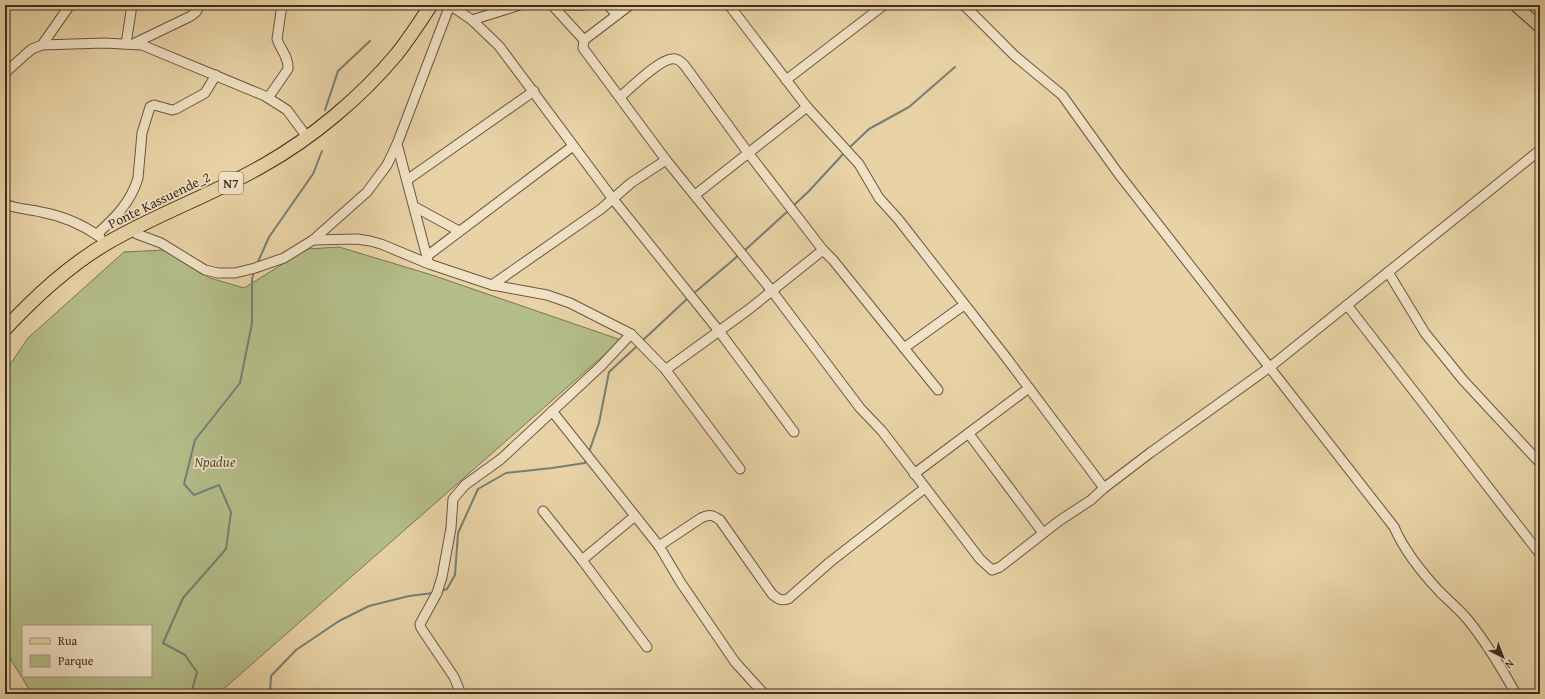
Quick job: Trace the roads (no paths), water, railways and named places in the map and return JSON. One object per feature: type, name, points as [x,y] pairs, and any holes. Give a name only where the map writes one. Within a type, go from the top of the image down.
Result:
[{"type":"highway","name":"Ponte Kassuende_2","points":[[5,329],[35,297],[73,266],[108,242],[132,229],[244,176],[307,137],[374,80],[396,54],[431,5]]},
{"type":"main road","points":[[1515,5],[1540,28]]},
{"type":"street","points":[[42,46],[70,5]]},
{"type":"street","points":[[130,44],[132,5]]},
{"type":"street","points":[[130,44],[191,16],[196,12],[200,5]]},
{"type":"street","points":[[268,98],[288,69],[289,65],[277,39],[282,5]]},
{"type":"street","points":[[132,229],[137,234],[161,243],[205,270],[218,273],[235,273],[284,258],[313,240],[367,192],[387,165],[397,144],[450,5],[472,20],[499,46],[613,199],[719,331],[794,432]]},
{"type":"street","points":[[472,20],[501,8],[520,5]]},
{"type":"street","points":[[552,5],[584,40]]},
{"type":"street","points":[[568,5],[583,5]]},
{"type":"street","points":[[608,5],[617,15]]},
{"type":"street","points":[[630,5],[584,40],[583,48],[666,160],[772,291],[860,408],[882,431],[980,559],[992,570],[1000,568],[1043,533],[1085,504],[1156,448],[1270,367],[1540,150]]},
{"type":"street","points":[[729,5],[807,107],[859,164],[869,184],[886,207],[906,230],[1029,388],[1104,488]]},
{"type":"street","points":[[786,80],[884,5]]},
{"type":"street","points":[[964,5],[1015,56],[1062,96],[1122,178],[1394,527],[1399,539],[1408,552],[1438,590],[1468,619],[1488,648],[1516,694]]},
{"type":"street","points":[[5,73],[32,49],[42,46],[130,44],[148,47],[268,98],[287,110],[307,137]]},
{"type":"street","points":[[620,97],[659,65],[668,60],[675,59],[685,66],[749,154],[823,250],[833,260],[938,390]]},
{"type":"street","points":[[97,234],[121,212],[136,185],[142,134],[150,107],[154,105],[172,110],[176,109],[206,93],[216,75]]},
{"type":"street","points":[[407,180],[534,91]]},
{"type":"street","points":[[695,195],[807,107]]},
{"type":"street","points":[[397,144],[428,260]]},
{"type":"street","points":[[428,260],[459,231],[573,146]]},
{"type":"street","points":[[492,285],[564,235],[613,199],[631,183],[666,160]]},
{"type":"street","points":[[5,204],[13,207],[43,212],[75,222],[108,242]]},
{"type":"street","points":[[415,207],[459,231]]},
{"type":"street","points":[[313,240],[370,240],[428,260],[492,285],[548,295],[632,334],[664,369],[740,469]]},
{"type":"street","points":[[664,369],[668,368],[719,331],[823,250]]},
{"type":"street","points":[[1388,272],[1425,332],[1463,380],[1540,463]]},
{"type":"street","points":[[904,348],[964,305]]},
{"type":"street","points":[[1347,305],[1540,554]]},
{"type":"street","points":[[461,694],[454,677],[421,628],[420,624],[437,593],[442,577],[451,528],[453,499],[465,485],[501,459],[632,334]]},
{"type":"street","points":[[914,474],[1029,388]]},
{"type":"street","points":[[552,411],[659,546],[681,583],[735,662],[764,694]]},
{"type":"street","points":[[969,434],[1043,533]]},
{"type":"street","points":[[659,546],[701,518],[708,515],[714,516],[720,520],[772,594],[778,599],[788,599],[830,562],[925,488]]},
{"type":"street","points":[[544,511],[647,647]]},
{"type":"street","points":[[582,560],[635,516]]},
{"type":"waterway","points":[[325,110],[338,71],[370,41]]},
{"type":"waterway","points":[[848,149],[869,129],[909,107],[955,67]]},
{"type":"waterway","points":[[257,264],[269,237],[313,174],[322,151]]},
{"type":"waterway","points":[[792,207],[845,152]]},
{"type":"waterway","points":[[744,251],[789,210]]},
{"type":"waterway","points":[[693,294],[739,255]]},
{"type":"waterway","points":[[191,694],[197,672],[185,655],[163,643],[183,598],[226,549],[231,512],[219,485],[194,495],[184,484],[195,440],[240,383],[252,323],[252,279],[254,272]]},
{"type":"waterway","points":[[642,341],[688,298]]},
{"type":"waterway","points":[[589,452],[599,423],[609,372],[637,346]]},
{"type":"waterway","points":[[441,591],[447,589],[455,575],[458,533],[478,489],[506,473],[585,463],[586,458]]},
{"type":"waterway","points":[[270,694],[271,676],[296,650],[339,621],[369,606],[409,596],[433,593]]},
{"type":"park label","name":"Npadue","points":[[215,462]]}]
